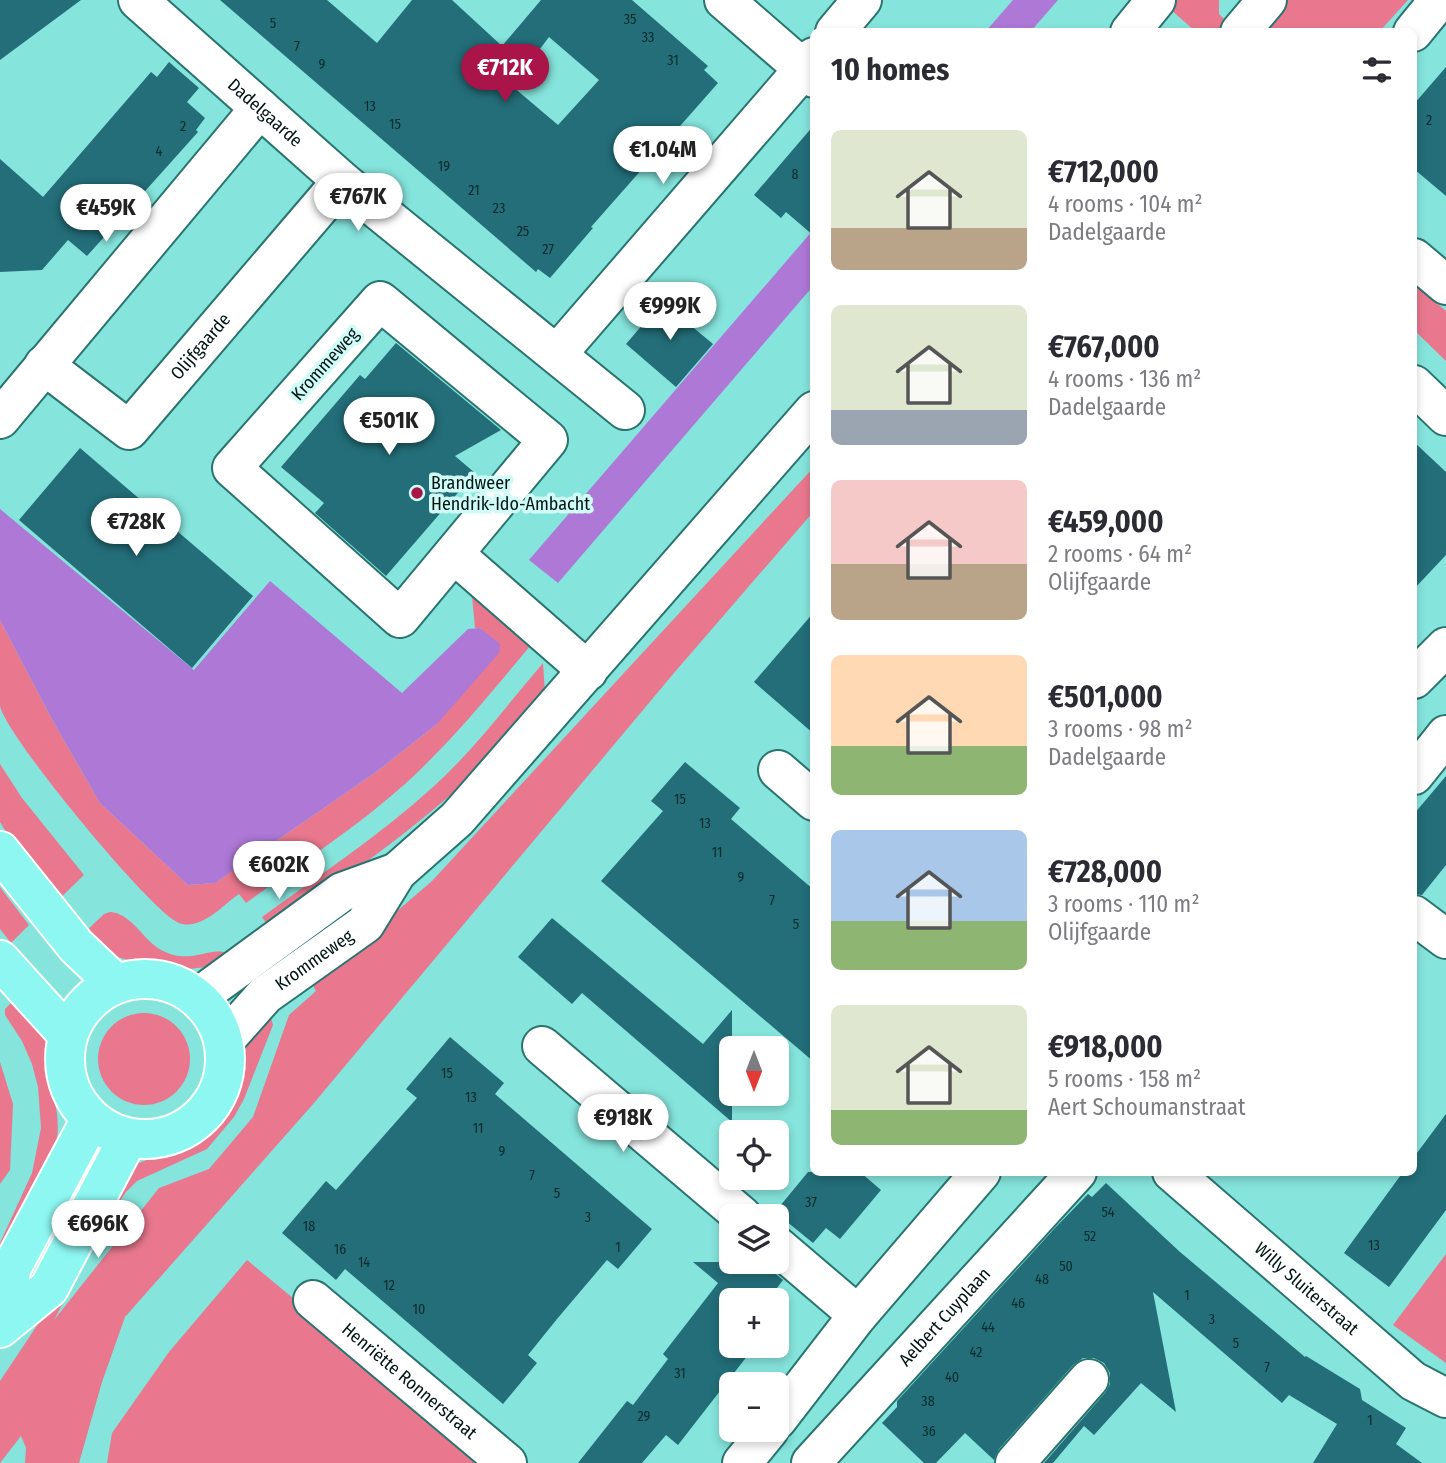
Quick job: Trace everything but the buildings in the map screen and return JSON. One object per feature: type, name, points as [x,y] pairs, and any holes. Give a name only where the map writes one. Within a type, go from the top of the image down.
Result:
[{"type":"main road","points":[[0,851],[76,946],[116,984]]},
{"type":"main road","points":[[0,960],[68,1035]]},
{"type":"main road","points":[[144,978],[173,983],[197,998],[214,1017],[224,1041],[225,1065],[220,1089],[208,1110],[179,1132],[156,1138],[128,1138],[110,1132],[91,1119],[76,1101],[67,1080],[64,1057],[72,1023],[86,1004],[116,984],[144,978]]},
{"type":"main road","points":[[0,1326],[12,1267],[91,1119]]},
{"type":"main road","points":[[0,1326],[49,1288],[128,1138]]},
{"type":"street","name":"Dadelgaarde","points":[[138,0],[342,181],[625,410]]},
{"type":"street","points":[[557,354],[810,68],[724,0]]},
{"type":"street","points":[[838,28],[862,0]]},
{"type":"street","points":[[1243,28],[1267,0]]},
{"type":"street","points":[[1416,28],[1439,0]]},
{"type":"street","points":[[0,419],[260,108]]},
{"type":"street","name":"Olijfgaarde","points":[[44,365],[129,430],[342,181]]},
{"type":"street","points":[[1417,261],[1446,285]]},
{"type":"street","name":"Krommeweg","points":[[380,301],[548,440],[454,554],[400,618],[232,468],[380,301]]},
{"type":"street","points":[[1417,388],[1446,416]]},
{"type":"street","name":"Krommeweg","points":[[224,1041],[265,995],[365,924],[397,872],[457,819],[810,416]]},
{"type":"street","points":[[454,554],[588,671]]},
{"type":"street","points":[[1417,676],[1446,647]]},
{"type":"street","points":[[1417,771],[1446,735]]},
{"type":"street","points":[[778,770],[810,798]]},
{"type":"street","name":"Krommeweg","points":[[197,998],[342,892],[397,872]]},
{"type":"street","points":[[1417,917],[1446,939]]},
{"type":"street","points":[[542,1046],[728,1204]]},
{"type":"street","points":[[789,1404],[859,1315],[978,1176]]},
{"type":"street","name":"Aelbert Cuyplaan","points":[[811,1463],[1073,1176]]},
{"type":"street","name":"Willy Sluiterstraat","points":[[1177,1176],[1413,1381],[1446,1398]]},
{"type":"street","points":[[789,1256],[859,1315]]},
{"type":"street","name":"Henriëtte Ronnerstraat","points":[[313,1300],[507,1463]]},
{"type":"street","points":[[1015,1463],[1088,1379]]},
{"type":"street","points":[[770,1442],[802,1463]]},
{"type":"shaded area","points":[[1013,0],[1058,0],[1034,28],[989,28]]},
{"type":"shaded area","points":[[1177,0],[1219,0],[1219,14],[1226,21],[1220,28],[1192,28],[1170,9]]},
{"type":"shaded area","points":[[1287,0],[1408,0],[1383,28],[1268,28],[1267,25]]},
{"type":"shaded area","points":[[810,234],[810,290],[558,583],[529,560]]},
{"type":"shaded area","points":[[1417,287],[1446,311],[1446,361],[1417,333]]},
{"type":"shaded area","points":[[810,471],[810,516],[674,673],[314,1103],[125,1317],[102,1382],[79,1463],[25,1463],[26,1448],[21,1436],[0,1463],[0,1381],[34,1330],[133,1165],[192,1144],[217,1124],[236,1089],[243,1047],[269,1011],[273,1025],[244,1099],[234,1117],[207,1149],[137,1181],[126,1192],[108,1218],[54,1320],[159,1188],[209,1169],[253,1117],[289,1015],[316,991],[312,984],[432,881]]},
{"type":"shaded area","points":[[0,509],[194,670],[270,581],[402,693],[468,629],[480,628],[500,644],[499,653],[437,724],[376,772],[215,883],[188,885],[100,803],[0,620]]},
{"type":"shaded area","points":[[472,596],[531,645],[501,681],[422,768],[367,816],[246,903],[239,894],[211,916],[187,925],[179,923],[164,912],[140,889],[81,822],[27,751],[0,706],[0,620],[100,803],[188,885],[215,883],[376,772],[437,724],[481,628],[475,628]]},
{"type":"shaded area","points":[[543,663],[545,693],[482,766],[406,831],[271,930],[262,917],[371,838],[433,787],[476,743]]},
{"type":"shaded area","points":[[0,764],[22,798],[84,875],[54,904],[39,887],[0,822]]},
{"type":"shaded area","points":[[0,887],[29,925],[11,943],[0,929]]},
{"type":"shaded area","points":[[110,912],[125,917],[156,947],[173,955],[191,956],[221,951],[227,953],[215,966],[189,969],[131,961],[111,955],[83,934],[104,914]]},
{"type":"shaded area","points":[[23,991],[46,1035],[45,1052],[58,1125],[55,1149],[0,1269],[0,1243],[32,1173],[41,1128],[38,1087],[32,1064],[22,1041],[5,1015],[5,1009]]},
{"type":"shaded area","points":[[144,1013],[161,1017],[176,1027],[186,1042],[190,1059],[186,1076],[176,1091],[161,1101],[144,1105],[127,1101],[112,1091],[102,1076],[98,1059],[102,1042],[112,1027],[127,1017]]},
{"type":"shaded area","points":[[0,1062],[13,1104],[10,1170],[0,1184]]},
{"type":"shaded area","points":[[1446,1254],[1446,1363],[1393,1325]]},
{"type":"shaded area","points":[[247,1260],[492,1463],[107,1463],[112,1433],[169,1352]]},
{"type":"place","name":"Brandweer Hendrik-Ido-Ambacht","points":[[417,493]]}]
